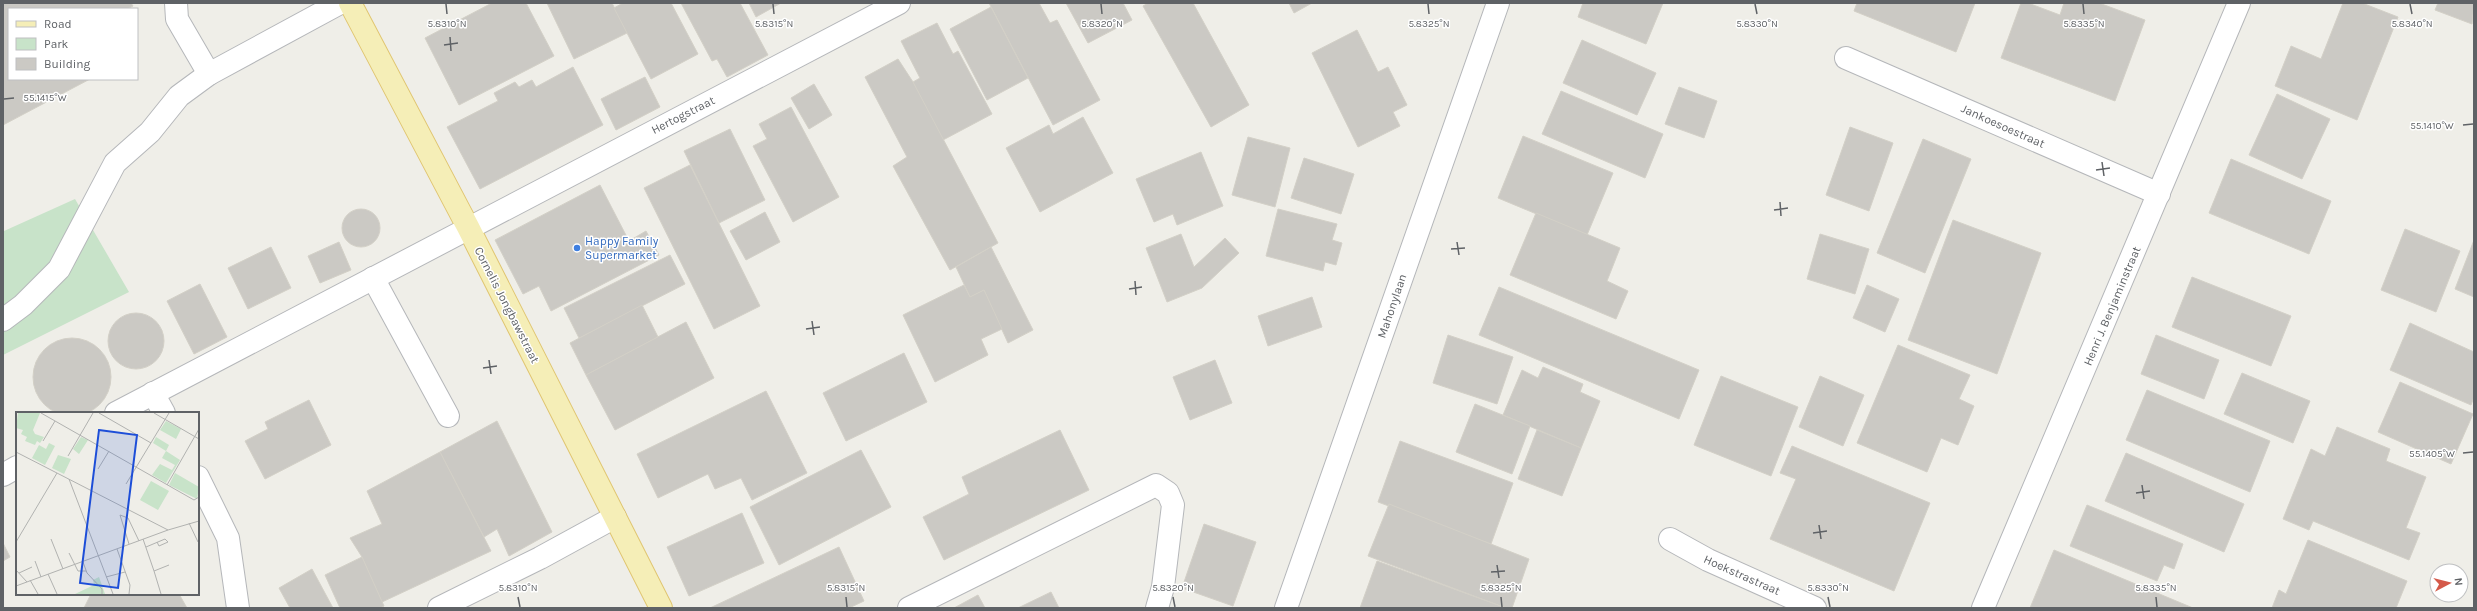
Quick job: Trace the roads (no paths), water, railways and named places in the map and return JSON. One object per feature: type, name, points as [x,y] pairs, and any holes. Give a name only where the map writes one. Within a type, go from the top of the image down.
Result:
[{"type":"main road","name":"Cornelis Jongbawstraat","points":[[350,3],[468,227],[661,608]]},
{"type":"street","points":[[176,3],[177,19],[209,74]]},
{"type":"street","points":[[3,320],[23,305],[59,269],[116,163],[150,132],[179,96],[209,74],[340,3]]},
{"type":"street","name":"Hertogstraat","points":[[118,412],[468,227],[899,3]]},
{"type":"street","name":"Mahonylaan","points":[[1286,608],[1498,3]]},
{"type":"street","name":"Henri J. Benjaminstraat","points":[[1983,608],[2239,3]]},
{"type":"street","name":"Jankoesoestraat","points":[[1846,58],[2159,194]]},
{"type":"street","points":[[372,278],[448,416]]},
{"type":"street","points":[[154,393],[164,412]]},
{"type":"street","points":[[3,475],[16,468]]},
{"type":"street","points":[[199,479],[228,538],[238,608]]},
{"type":"street","points":[[910,608],[1156,485],[1168,493],[1172,505],[1163,587],[1156,608]]},
{"type":"street","points":[[439,608],[540,558],[615,517]]},
{"type":"street","name":"Hoekstrastraat","points":[[1670,538],[1708,560],[1815,608]]},
{"type":"place","name":"Happy Family Supermarket","points":[[577,248]]}]
